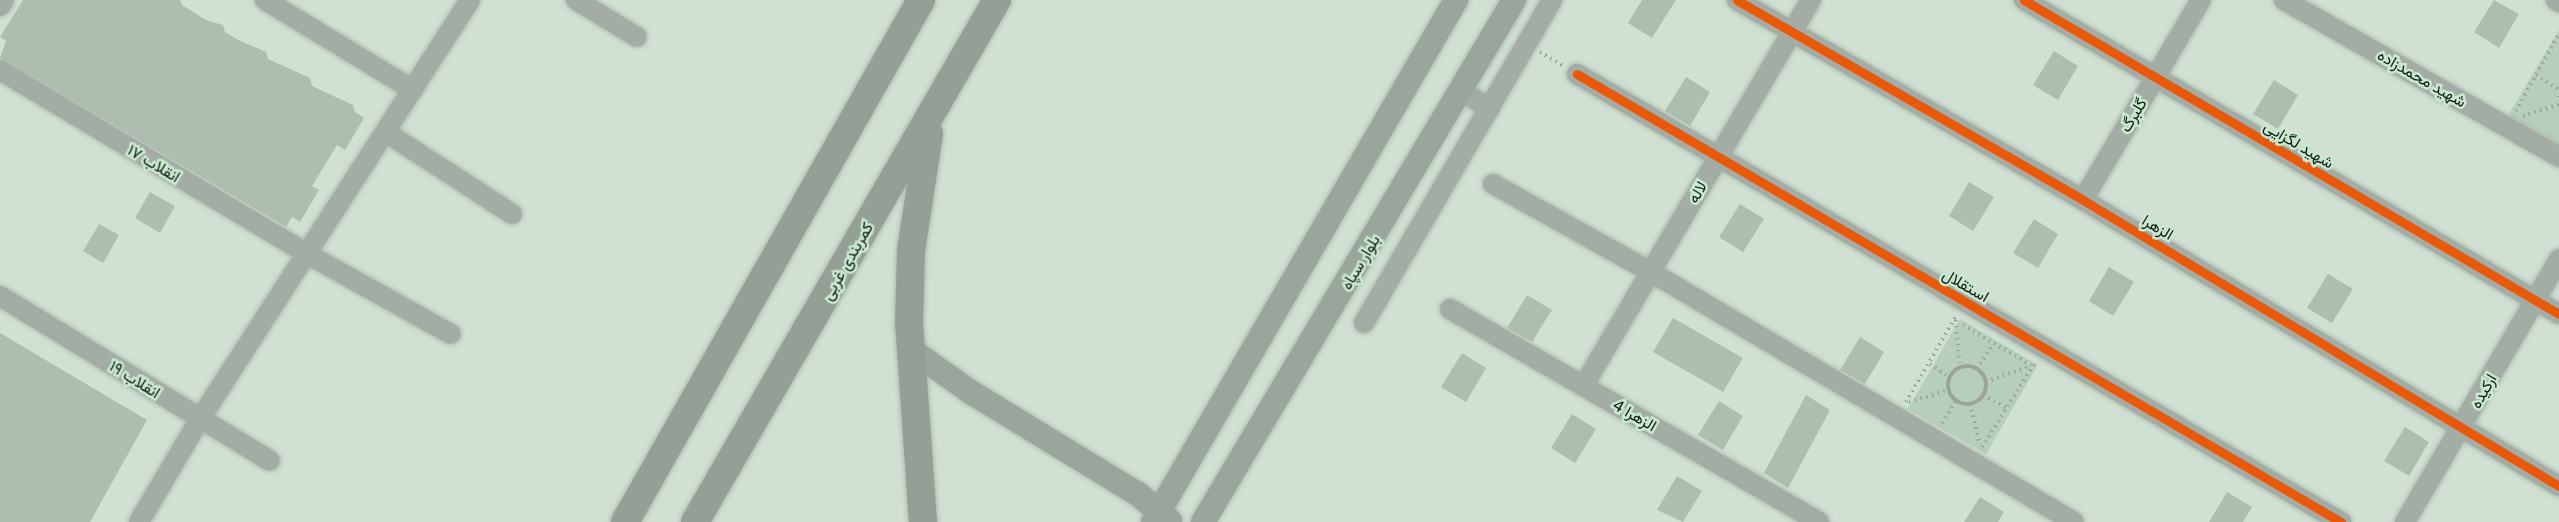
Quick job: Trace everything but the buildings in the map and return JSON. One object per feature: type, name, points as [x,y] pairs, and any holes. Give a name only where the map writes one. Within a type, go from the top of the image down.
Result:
[{"type":"highway","points":[[625,522],[921,0]]},
{"type":"highway","name":"کمربندی غربی","points":[[695,522],[997,0]]},
{"type":"highway","points":[[923,522],[910,349],[911,251],[933,113]]},
{"type":"main road","points":[[910,349],[969,391],[1138,494],[1161,518],[1456,0]]},
{"type":"main road","name":"بلوار سپاه","points":[[1203,522],[1515,0]]},
{"type":"street","points":[[0,6],[4,0]]},
{"type":"street","points":[[265,0],[413,90]]},
{"type":"street","points":[[139,522],[200,419],[309,255],[470,0]]},
{"type":"street","points":[[576,0],[637,36]]},
{"type":"street","points":[[1364,323],[1552,0]]},
{"type":"street","name":"الزهرا","points":[[1737,0],[2083,200],[2559,486]]},
{"type":"street","name":"لاله","points":[[1584,385],[1811,0]]},
{"type":"street","name":"شهید لگزایی","points":[[2024,0],[2559,314]]},
{"type":"street","name":"گلبرگ","points":[[2083,200],[2200,0]]},
{"type":"street","name":"شهید محمدزاده","points":[[2284,0],[2559,157]]},
{"type":"street","name":"انقلاب ۱۷","points":[[0,70],[309,255],[451,334]]},
{"type":"street","name":"استقلال","points":[[1577,74],[2341,522]]},
{"type":"street","points":[[1461,90],[1489,109]]},
{"type":"street","points":[[387,133],[512,214]]},
{"type":"street","points":[[1493,184],[1898,408],[1982,458],[2074,522]]},
{"type":"street","name":"ارکیده","points":[[2405,522],[2559,259]]},
{"type":"street","name":"انقلاب ۱۹","points":[[0,296],[270,461]]},
{"type":"street","name":"الزهرا 4","points":[[1450,309],[1819,522]]},
{"type":"path","points":[[2559,33],[2511,120],[2559,104]]},
{"type":"path","points":[[2536,75],[2559,90]]},
{"type":"path","points":[[1956,297],[1960,367]]},
{"type":"path","points":[[1956,320],[1993,344],[2032,365]]},
{"type":"path","points":[[1898,408],[1930,364],[1956,320]]},
{"type":"path","points":[[1977,369],[1993,344]]},
{"type":"path","points":[[1982,458],[2006,408],[2032,365],[2048,351]]},
{"type":"path","points":[[1930,364],[1949,377]]},
{"type":"path","points":[[1986,382],[2032,365]]},
{"type":"path","points":[[1960,367],[1977,369],[1986,382],[1983,395],[1970,404],[1956,401],[1948,390],[1949,377],[1960,367]]},
{"type":"path","points":[[1898,408],[1948,390]]},
{"type":"path","points":[[1983,395],[2006,408]]},
{"type":"path","points":[[1941,425],[1956,401]]},
{"type":"path","points":[[1970,404],[1982,458]]},
{"type":"green space","points":[[2559,30],[2559,151],[2506,119]]},
{"type":"green space","points":[[1960,319],[2038,365],[1986,454],[1908,409]]},
{"type":"cycle path","points":[[1737,0],[2083,200],[2559,486]]},
{"type":"cycle path","points":[[2024,0],[2559,314]]},
{"type":"cycle path","points":[[1577,74],[2341,522]]}]
